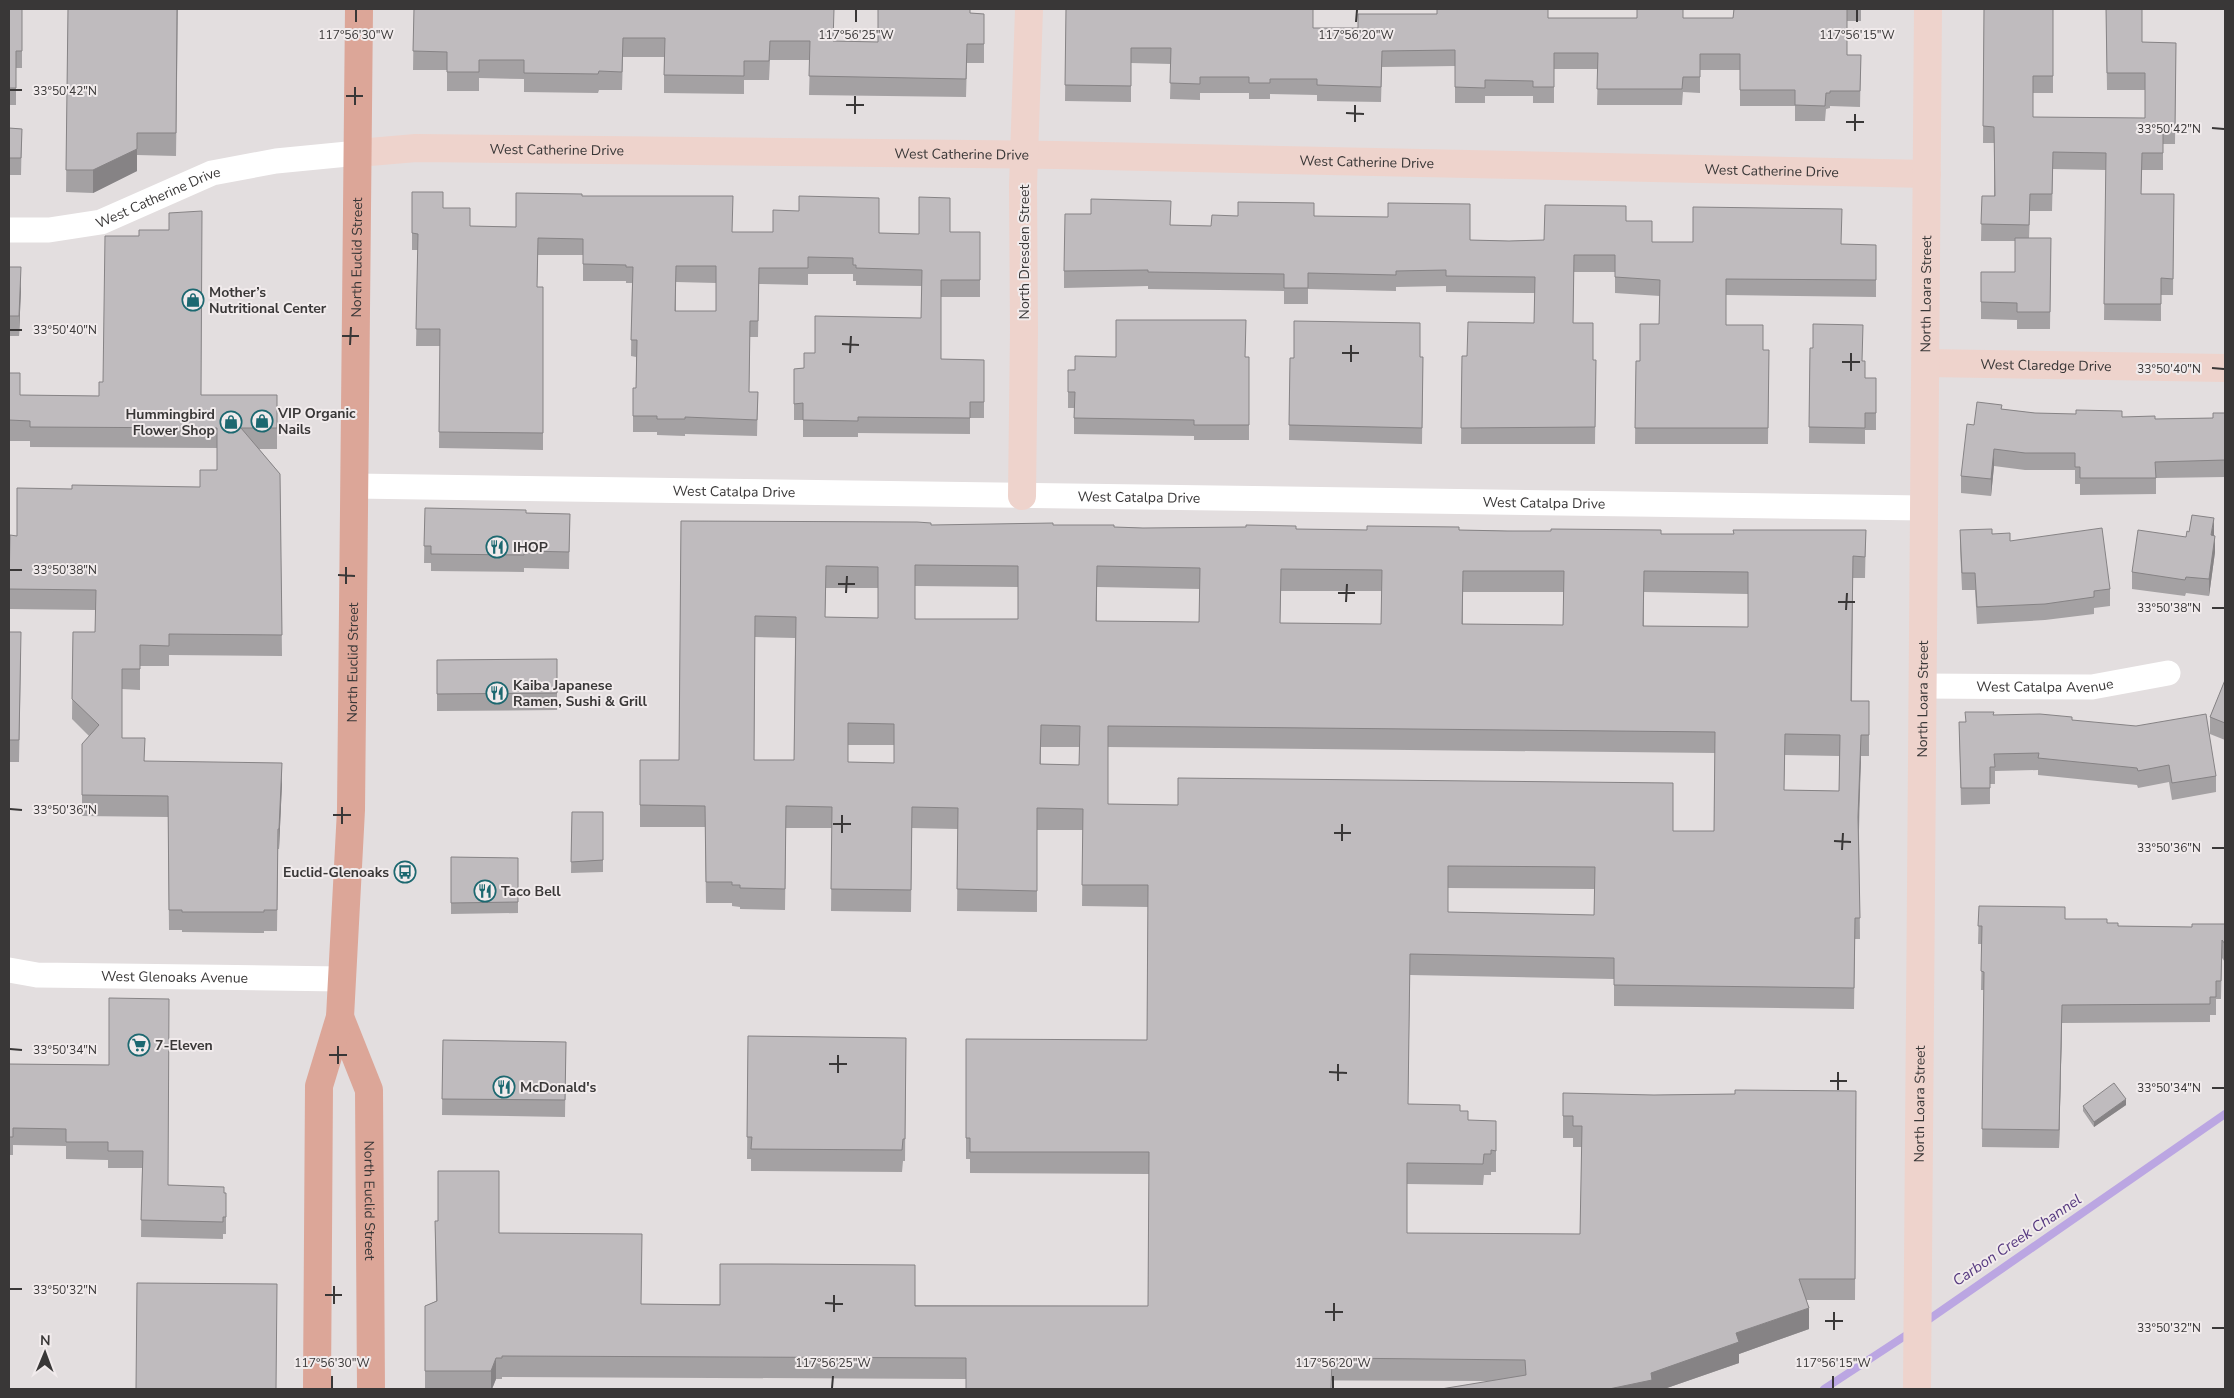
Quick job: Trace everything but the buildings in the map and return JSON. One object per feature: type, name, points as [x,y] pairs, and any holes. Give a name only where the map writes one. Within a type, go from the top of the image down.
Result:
[{"type":"main road","name":"North Euclid Street","points":[[319,1386],[318,1086],[340,1017],[351,810],[359,9]]},
{"type":"main road","name":"North Euclid Street","points":[[340,1017],[369,1090],[371,1389]]},
{"type":"street","name":"North Dresden Street","points":[[1022,496],[1024,155],[1029,9]]},
{"type":"street","name":"North Loara Street","points":[[1917,1380],[1928,9]]},
{"type":"street","name":"West Catherine Drive","points":[[9,230],[49,230],[101,222],[212,173],[276,161],[416,148],[1024,155],[1927,174]]},
{"type":"street","name":"West Claredge Drive","points":[[1926,363],[2225,368]]},
{"type":"street","name":"West Catalpa Drive","points":[[354,486],[1924,508]]},
{"type":"street","name":"West Catalpa Avenue","points":[[1923,686],[2092,687],[2168,673]]},
{"type":"street","name":"West Glenoaks Avenue","points":[[9,970],[37,975],[342,979]]},
{"type":"waterway","name":"Carbon Creek Channel","points":[[1925,1322],[2225,1114]]},
{"type":"waterway","name":"Carbon Creek Channel","points":[[1824,1389],[1911,1332]]},
{"type":"place","name":"Mother’s Nutritional Center","points":[[193,300]]},
{"type":"place","name":"VIP Organic Nails","points":[[262,421]]},
{"type":"place","name":"Hummingbird Flower Shop","points":[[231,422]]},
{"type":"place","name":"IHOP","points":[[497,547]]},
{"type":"place","name":"Kaiba Japanese Ramen, Sushi & Grill","points":[[497,693]]},
{"type":"place","name":"Euclid-Glenoaks","points":[[405,872]]},
{"type":"place","name":"Taco Bell","points":[[485,891]]},
{"type":"place","name":"7-Eleven","points":[[139,1045]]},
{"type":"place","name":"McDonald's","points":[[504,1087]]}]
